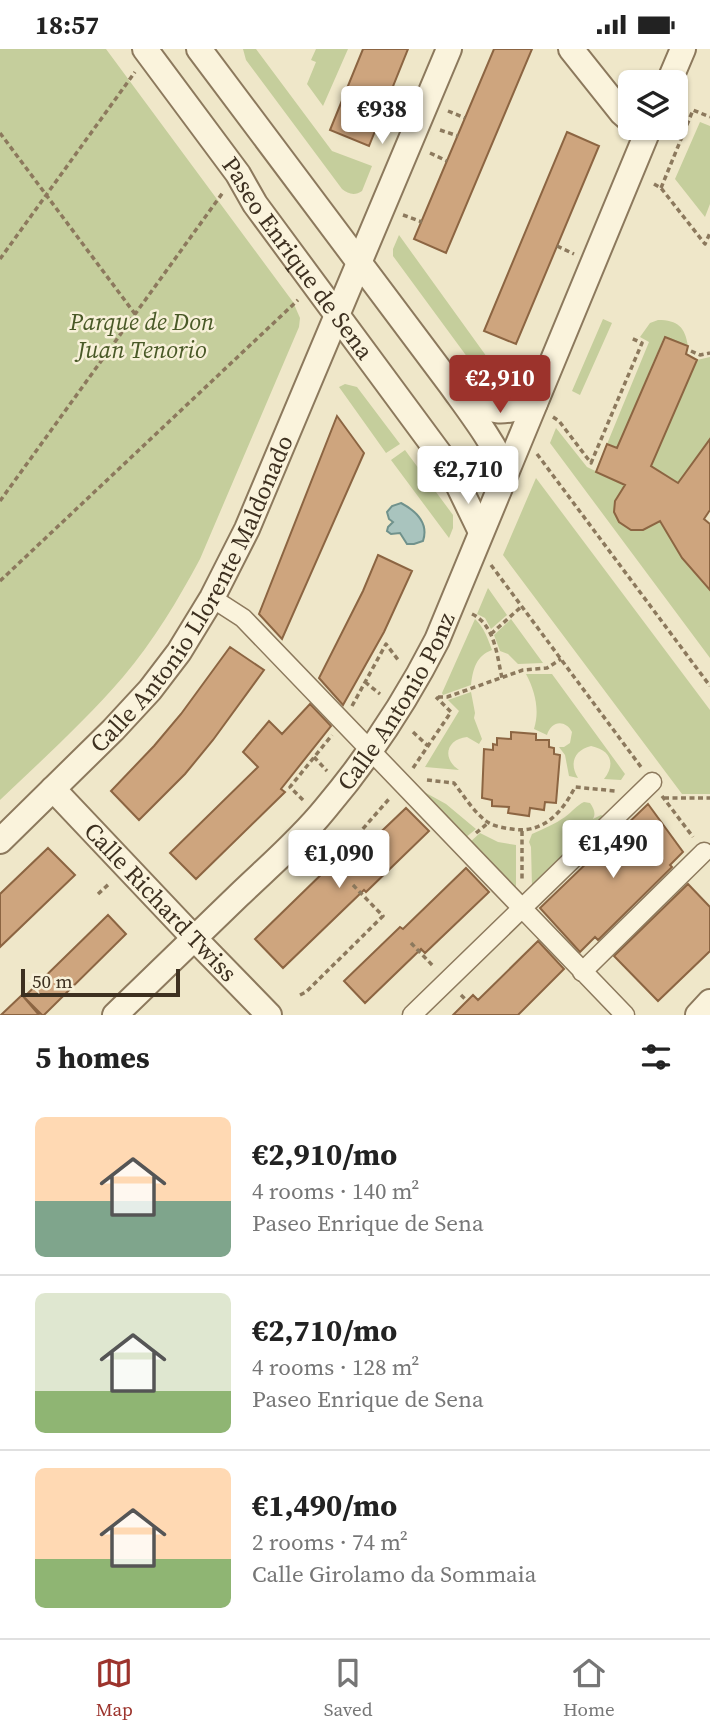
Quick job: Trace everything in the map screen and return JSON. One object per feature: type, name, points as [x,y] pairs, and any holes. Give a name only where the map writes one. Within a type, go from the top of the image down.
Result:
[{"type":"street","name":"Paseo Enrique de Sena","points":[[145,49],[238,174],[255,204],[450,468],[481,532]]},
{"type":"street","name":"Calle Antonio Llorente Maldonado","points":[[0,841],[113,730],[150,689],[179,652],[212,597],[247,529],[449,49]]},
{"type":"street","points":[[571,49],[618,108]]},
{"type":"street","points":[[674,70],[683,49]]},
{"type":"street","name":"Paseo Enrique de Sena","points":[[202,50],[451,385],[499,456],[504,478],[485,487],[474,484],[450,468]]},
{"type":"street","name":"Calle Antonio Ponz","points":[[115,1015],[272,864],[323,811],[390,723],[417,678],[437,640],[504,478],[544,410],[637,140]]},
{"type":"street","name":"Paseo Enrique de Sena","points":[[451,385],[496,411],[544,410]]},
{"type":"street","points":[[212,597],[243,618],[625,1015]]},
{"type":"street","points":[[412,1015],[652,782]]},
{"type":"street","name":"Calle Richard Twiss","points":[[53,789],[269,1015]]},
{"type":"street","points":[[582,972],[704,852]]},
{"type":"street","points":[[698,1015],[710,1002]]},
{"type":"path","points":[[0,260],[135,72]]},
{"type":"path","points":[[445,110],[466,118]]},
{"type":"path","points":[[661,188],[693,110],[710,117]]},
{"type":"path","points":[[383,111],[399,118]]},
{"type":"path","points":[[437,129],[458,136]]},
{"type":"path","points":[[0,133],[135,314]]},
{"type":"path","points":[[427,152],[447,161]]},
{"type":"path","points":[[654,184],[661,188],[705,244],[710,233]]},
{"type":"path","points":[[0,501],[224,191]]},
{"type":"path","points":[[401,214],[422,222]]},
{"type":"path","points":[[557,246],[573,254]]},
{"type":"path","points":[[0,581],[301,295]]},
{"type":"path","points":[[544,410],[559,421],[591,463],[642,342],[631,338]]},
{"type":"path","points":[[691,351],[700,355],[710,353]]},
{"type":"path","points":[[536,453],[710,686]]},
{"type":"path","points":[[490,563],[704,852]]},
{"type":"path","points":[[491,634],[522,606]]},
{"type":"path","points":[[472,614],[484,623],[491,634],[502,678]]},
{"type":"path","points":[[436,697],[447,697],[523,670],[547,668],[561,659]]},
{"type":"path","points":[[365,682],[382,696]]},
{"type":"path","points":[[413,732],[428,746]]},
{"type":"path","points":[[314,757],[327,771]]},
{"type":"path","points":[[419,779],[454,783],[488,823],[522,831],[535,828],[556,816],[566,805],[575,787],[615,791],[630,804]]},
{"type":"path","points":[[664,799],[710,798]]},
{"type":"path","points":[[522,831],[522,908]]},
{"type":"path","points":[[98,894],[110,883]]},
{"type":"path","points":[[300,995],[383,916],[351,883]]},
{"type":"path","points":[[411,943],[438,971]]},
{"type":"green space","name":"Parque de Don Juan Tenorio","points":[[0,49],[106,49],[293,302],[300,318],[299,327],[200,559],[183,590],[145,650],[109,693],[0,800]]},
{"type":"green space","points":[[243,49],[256,49],[332,151],[372,166],[362,191],[352,194],[342,189],[246,60]]},
{"type":"green space","points":[[316,49],[348,49],[323,106],[307,84],[316,62],[311,60]]},
{"type":"green space","points":[[700,122],[710,126],[710,204],[705,217],[675,179]]},
{"type":"green space","points":[[399,235],[510,389],[500,391],[490,388],[393,256]]},
{"type":"green space","points":[[603,319],[612,323],[580,395],[572,391]]},
{"type":"green space","points":[[658,320],[671,321],[679,326],[685,334],[688,346],[664,337],[617,448],[607,444],[649,342],[640,337],[650,323]]},
{"type":"green space","points":[[710,357],[710,439],[670,494],[653,482],[656,469],[651,466],[697,360]]},
{"type":"green space","points":[[345,384],[357,387],[400,444],[386,453],[339,387]]},
{"type":"green space","points":[[556,428],[587,467],[627,486],[618,496],[615,506],[615,513],[622,523],[639,530],[649,527],[658,518],[682,558],[710,588],[710,658],[550,443]]},
{"type":"green space","points":[[405,450],[453,515],[453,528],[449,538],[391,460]]},
{"type":"green space","points":[[536,478],[710,710],[710,794],[682,794],[503,555]]},
{"type":"green space","points":[[488,588],[507,615],[491,629],[485,618],[477,614]]},
{"type":"green space","points":[[475,619],[483,629],[492,650],[476,664],[471,685],[443,695],[442,693]]},
{"type":"green space","points":[[511,619],[543,663],[518,664],[508,654],[500,651],[494,635]]},
{"type":"green space","points":[[526,674],[552,674],[625,774],[621,780],[604,779],[610,768],[610,758],[603,751],[591,746],[575,758],[574,768],[578,778],[569,776],[565,755],[559,747],[570,743],[572,732],[566,725],[558,723],[547,735],[534,729],[536,701]]},
{"type":"green space","points":[[471,692],[474,718],[482,739],[479,744],[467,737],[451,745],[448,755],[459,770],[425,767],[459,711],[448,700]]},
{"type":"green space","points":[[417,788],[446,804],[476,829],[465,838]]},
{"type":"green space","points":[[584,802],[593,807],[593,819],[601,815],[605,817],[532,887],[529,842],[532,834],[561,820]]},
{"type":"green space","points":[[480,833],[498,842],[516,845],[516,891],[469,843]]},
{"type":"water","points":[[401,503],[412,510],[423,523],[423,541],[407,544],[400,533],[391,534],[387,531],[393,522],[387,512],[392,506]]},
{"type":"building","points":[[363,49],[408,49],[369,146],[330,130]]},
{"type":"building","points":[[494,49],[532,49],[446,253],[414,239]]},
{"type":"building","points":[[567,132],[599,146],[516,344],[484,331]]},
{"type":"building","points":[[665,337],[688,346],[686,354],[697,360],[651,466],[678,483],[710,439],[710,510],[704,519],[710,524],[710,590],[682,558],[660,521],[643,530],[631,530],[619,522],[614,512],[615,501],[625,485],[596,472],[607,444],[617,448]]},
{"type":"building","points":[[337,416],[364,453],[282,639],[259,614]]},
{"type":"building","points":[[378,555],[412,571],[384,632],[343,705],[319,678]]},
{"type":"building","points":[[230,647],[264,670],[185,774],[139,820],[111,791],[181,714]]},
{"type":"building","points":[[310,704],[331,726],[281,789],[285,792],[196,879],[170,853],[258,767],[243,752],[269,721],[282,734]]},
{"type":"building","points":[[511,732],[536,734],[536,740],[549,740],[549,747],[554,748],[554,754],[560,755],[556,803],[545,802],[544,810],[530,808],[529,816],[508,813],[509,807],[492,806],[492,800],[482,798],[484,749],[493,750],[493,744],[497,745],[497,738],[511,739]]},
{"type":"building","points":[[648,804],[683,852],[670,865],[672,867],[598,940],[595,937],[580,952],[540,908]]},
{"type":"building","points":[[406,808],[429,831],[283,968],[255,939],[330,866],[333,869],[339,864],[343,868]]},
{"type":"building","points":[[48,848],[75,875],[0,947],[0,894]]},
{"type":"building","points":[[466,868],[489,892],[425,953],[421,949],[365,1003],[344,981]]},
{"type":"building","points":[[688,884],[710,907],[710,951],[658,1001],[614,956]]},
{"type":"building","points":[[108,915],[126,934],[42,1015],[24,997]]},
{"type":"building","points":[[538,941],[564,969],[518,1015],[453,1015],[473,995],[478,1000]]},
{"type":"building","points":[[22,995],[39,1015],[1,1015]]}]
